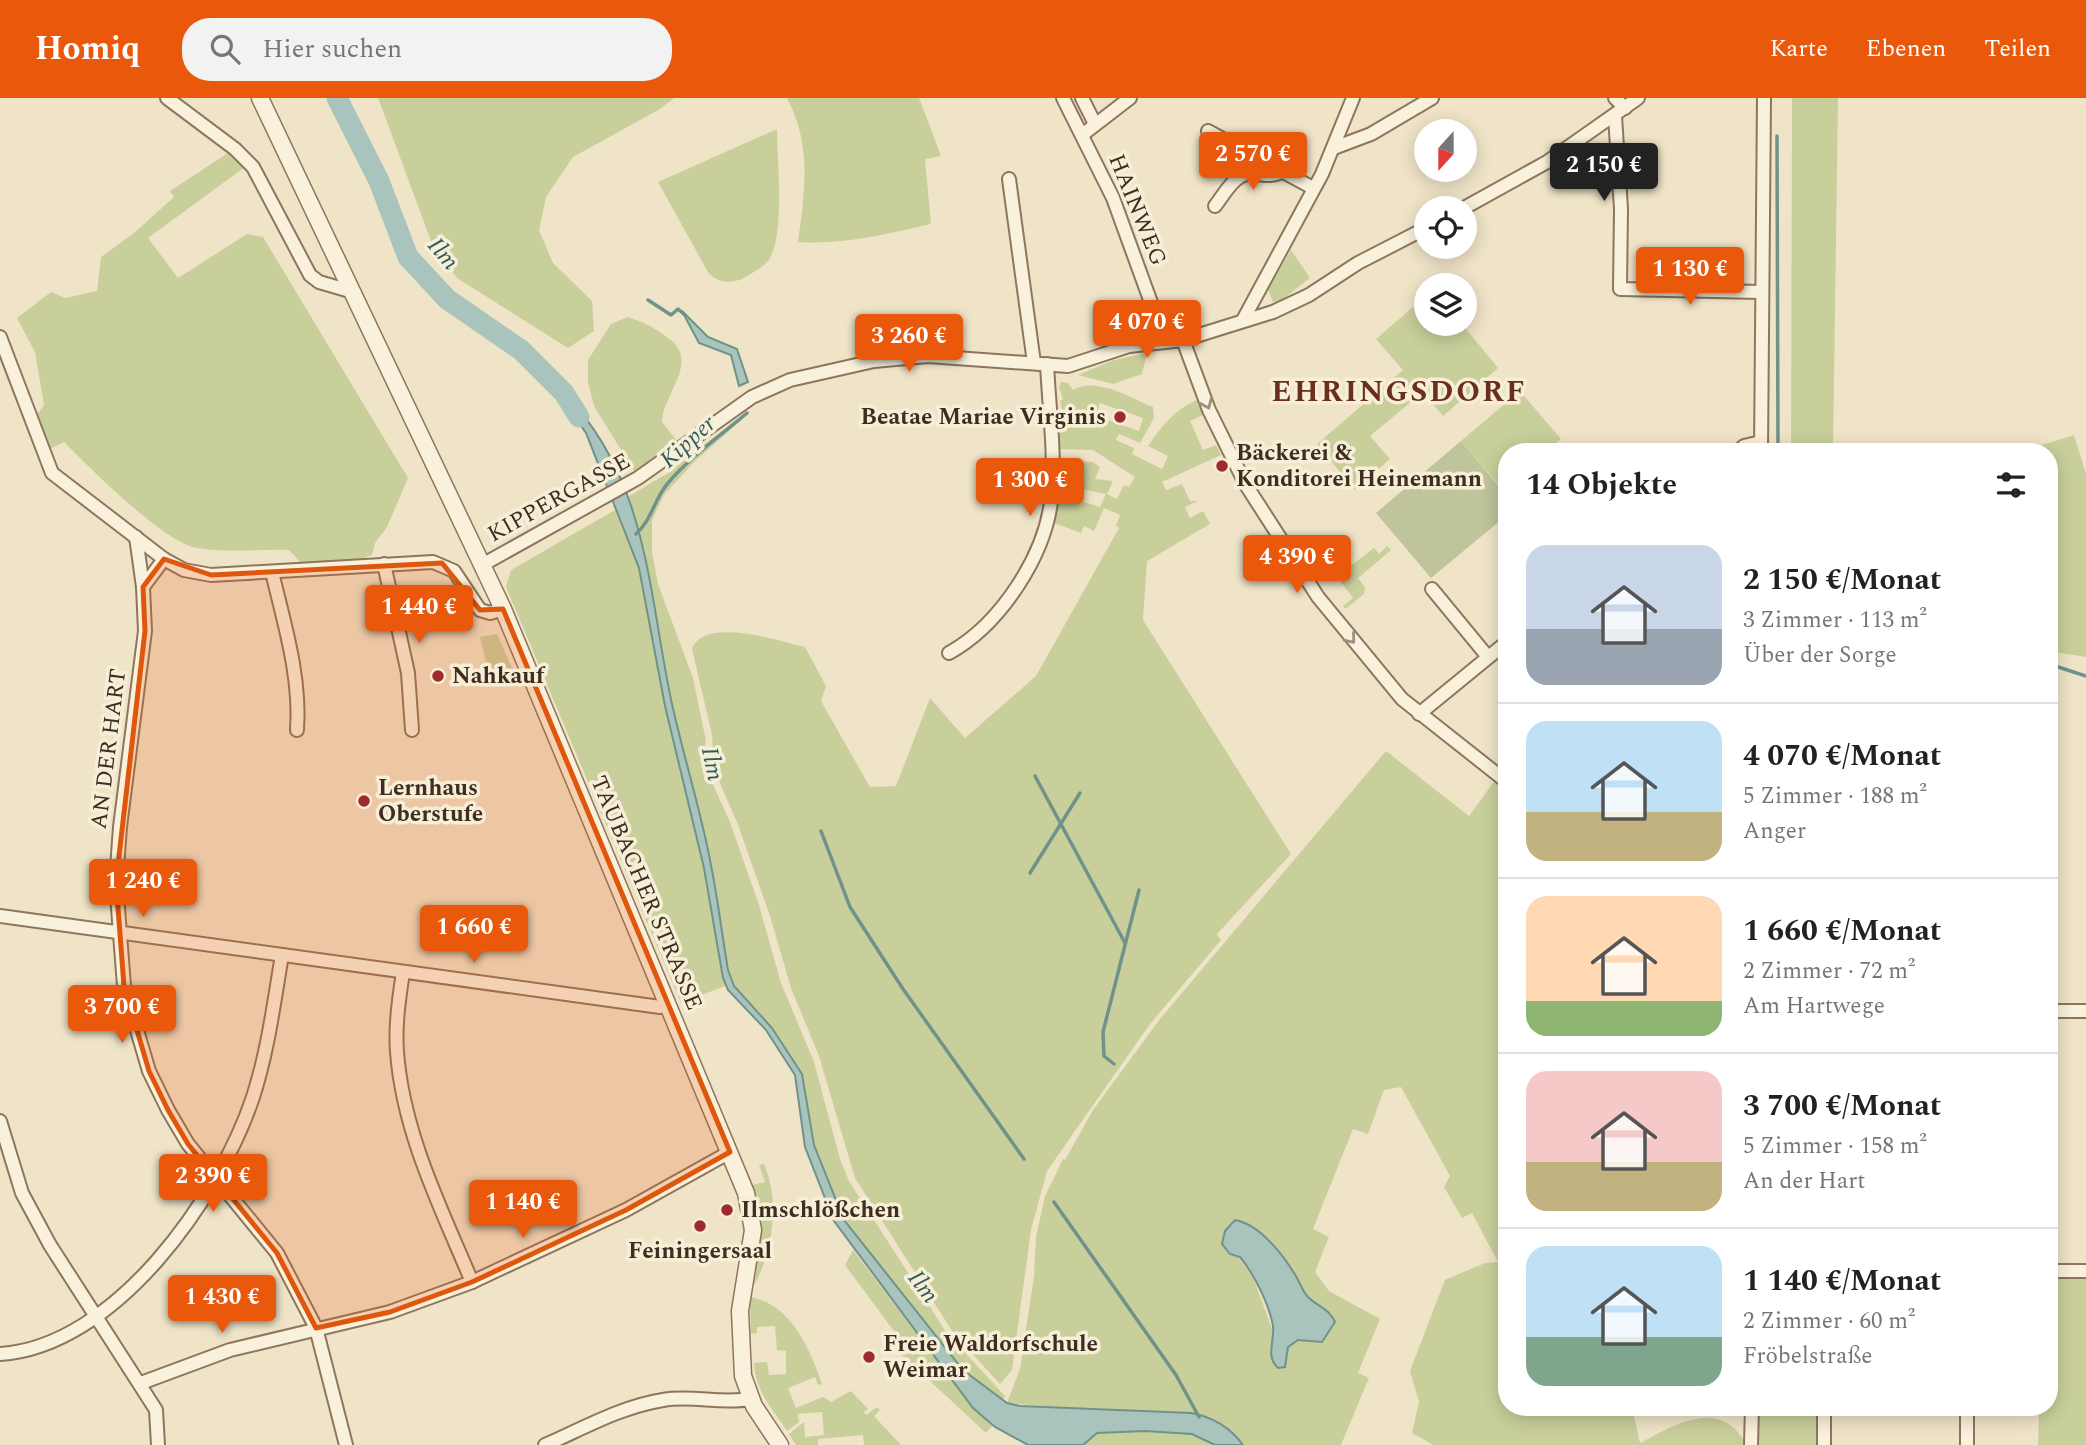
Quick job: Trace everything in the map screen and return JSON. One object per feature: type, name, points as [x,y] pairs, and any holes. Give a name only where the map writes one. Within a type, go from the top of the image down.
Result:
[{"type":"street","points":[[167,98],[235,149],[253,167],[310,275],[319,282],[350,291]]},
{"type":"street","name":"TAUBACHER STRASSE","points":[[260,98],[503,609],[747,1193],[752,1218],[751,1249],[740,1311],[743,1376],[750,1399],[780,1445]]},
{"type":"street","name":"HAINWEG","points":[[1063,98],[1113,198],[1165,341]]},
{"type":"street","points":[[1082,98],[1095,124]]},
{"type":"street","points":[[1082,135],[1130,98]]},
{"type":"street","points":[[1243,320],[1334,148],[1353,98]]},
{"type":"street","points":[[1334,148],[1367,135],[1432,98]]},
{"type":"street","points":[[1615,98],[1620,112],[1620,289],[1761,292]]},
{"type":"street","points":[[1477,201],[1546,162],[1638,98]]},
{"type":"street","points":[[1761,443],[1765,98]]},
{"type":"street","points":[[1208,131],[1313,188]]},
{"type":"street","points":[[1215,206],[1239,176],[1250,174],[1265,178],[1282,172]]},
{"type":"street","points":[[949,653],[969,642],[1012,595],[1032,560],[1047,520],[1052,492],[1040,364],[1009,179]]},
{"type":"street","name":"KIPPERGASSE","points":[[482,565],[638,478],[682,450],[743,402],[790,380],[874,361],[928,356],[1068,366],[1129,346],[1183,340],[1243,320],[1258,318],[1309,295],[1358,262],[1414,234]]},
{"type":"street","points":[[0,337],[52,472],[164,559],[184,570],[211,575],[384,564],[442,564],[458,576],[480,610],[490,612],[503,609]]},
{"type":"street","points":[[1183,340],[1209,410],[1246,485],[1279,538],[1343,628],[1419,714],[1498,775]]},
{"type":"street","name":"AN DER HART","points":[[136,537],[143,587],[145,631],[117,868],[124,986],[149,1071],[188,1144],[277,1253],[317,1328],[346,1445]]},
{"type":"street","points":[[143,587],[164,559]]},
{"type":"street","points":[[384,564],[408,673],[412,730]]},
{"type":"street","points":[[272,572],[290,649],[299,709],[298,730]]},
{"type":"street","points":[[1432,589],[1488,657]]},
{"type":"street","points":[[1419,714],[1498,649]]},
{"type":"street","points":[[0,916],[660,1007],[668,1004]]},
{"type":"street","points":[[0,1354],[31,1350],[64,1335],[129,1291],[169,1249],[216,1179],[235,1144],[254,1095],[282,955]]},
{"type":"street","points":[[403,972],[396,1021],[401,1080],[416,1146],[472,1282]]},
{"type":"street","points":[[2058,1011],[2086,1011]]},
{"type":"street","points":[[0,1121],[22,1193],[50,1245],[156,1410],[158,1445]]},
{"type":"street","points":[[141,1383],[230,1350],[390,1312],[472,1282],[626,1210],[730,1152]]},
{"type":"street","points":[[2058,1271],[2086,1271]]},
{"type":"street","points":[[545,1445],[619,1410],[662,1400],[684,1398],[732,1402],[750,1399]]},
{"type":"street","points":[[1751,1445],[1752,1416]]},
{"type":"street","points":[[1824,1416],[1824,1445]]},
{"type":"street","points":[[1967,1445],[1968,1416]]},
{"type":"highlighted area","points":[[164,559],[211,575],[442,563],[480,610],[503,609],[730,1152],[626,1210],[472,1282],[390,1312],[316,1328],[277,1253],[188,1144],[168,1110],[149,1071],[124,986],[116,882],[145,631],[143,587]]},
{"type":"green space","points":[[378,98],[674,98],[660,109],[573,157],[546,197],[539,230],[553,263],[592,301],[594,331],[568,348],[457,278],[434,249]]},
{"type":"green space","points":[[787,98],[919,98],[941,156],[925,159],[931,224],[849,240],[798,242],[804,187],[803,151],[795,116]]},
{"type":"green space","points":[[1792,98],[1838,98],[1833,443],[1791,443]]},
{"type":"green space","points":[[777,129],[779,214],[775,246],[762,267],[744,278],[730,282],[721,281],[709,274],[658,182]]},
{"type":"green space","points":[[228,153],[245,167],[148,238],[178,278],[247,234],[263,237],[408,478],[387,527],[375,543],[372,555],[354,561],[301,563],[289,550],[231,551],[197,548],[183,543],[147,519],[64,442],[47,450],[36,416],[44,405],[35,352],[17,318],[51,292],[65,298],[97,291],[101,257],[134,233],[174,197],[170,191]]},
{"type":"green space","points":[[1291,250],[1310,278],[1283,299],[1273,302],[1268,290]]},
{"type":"green space","points":[[1414,306],[1414,336],[1472,336],[1498,368],[1443,416],[1423,392],[1370,436],[1390,459],[1355,490],[1317,444],[1403,370],[1376,339]]},
{"type":"green space","points":[[628,317],[651,327],[672,341],[682,360],[681,370],[662,422],[677,441],[634,471],[594,406],[588,382],[588,360],[611,324]]},
{"type":"green space","points":[[1147,353],[1142,374],[1113,384],[1078,375],[1114,360]]},
{"type":"green space","points":[[1061,382],[1068,383],[1073,390],[1092,385],[1103,387],[1153,407],[1154,418],[1140,443],[1119,434],[1116,440],[1134,448],[1132,454],[1162,469],[1168,456],[1148,446],[1169,419],[1197,400],[1203,415],[1190,421],[1203,450],[1216,445],[1221,455],[1162,482],[1166,490],[1182,484],[1190,501],[1198,501],[1185,507],[1190,518],[1203,511],[1210,524],[1147,561],[1143,620],[1291,854],[1217,934],[1221,940],[1150,1024],[1047,1171],[1031,1230],[1012,1370],[1000,1384],[954,1334],[855,1178],[819,1056],[791,988],[770,916],[737,822],[714,770],[712,735],[692,649],[699,639],[726,632],[761,636],[805,647],[826,686],[821,701],[870,787],[896,786],[930,698],[965,738],[1036,676],[1119,528],[1116,526],[1120,515],[1104,508],[1094,531],[1084,526],[1081,533],[1054,523],[1059,494],[1100,507],[1106,494],[1070,487],[1072,475],[1056,473],[1056,468],[1072,467],[1072,461],[1093,462],[1100,467],[1095,479],[1113,481],[1107,494],[1117,499],[1124,485],[1129,487],[1135,477],[1093,450],[1055,449],[1056,432],[1067,431],[1059,388]],"holes":[[[1100,403],[1143,418],[1139,431],[1096,416]]]},
{"type":"green space","points":[[1520,391],[1561,439],[1556,443],[1498,443],[1498,484],[1461,441]]},
{"type":"green space","points":[[746,412],[747,415],[694,462],[664,495],[652,520],[652,552],[658,584],[693,678],[706,741],[703,754],[710,778],[730,822],[759,905],[781,983],[814,1062],[840,1159],[849,1181],[946,1332],[1005,1396],[1003,1400],[963,1370],[844,1220],[814,1145],[802,1074],[734,986],[728,970],[711,866],[672,704],[645,552],[629,496],[668,473]]},
{"type":"green space","points":[[2074,435],[2086,474],[2086,657],[2058,652],[2058,443],[2048,443]]},
{"type":"green space","points":[[1461,441],[1498,485],[1498,522],[1431,578],[1376,513]]},
{"type":"green space","points":[[615,510],[639,568],[665,706],[704,868],[725,986],[681,1003],[506,587],[511,570]]},
{"type":"green space","points":[[1387,546],[1391,550],[1358,578],[1365,588],[1364,594],[1345,609],[1343,606],[1353,598],[1337,577],[1344,577],[1348,568],[1374,548],[1379,554]]},
{"type":"green space","points":[[497,634],[515,675],[512,676],[504,669],[489,675],[480,637]]},
{"type":"green space","points":[[1386,751],[1469,816],[1496,779],[1498,781],[1498,1262],[1472,1213],[1462,1218],[1444,1187],[1450,1176],[1401,1087],[1384,1090],[1368,1134],[1353,1129],[1313,1229],[1329,1237],[1315,1272],[1329,1291],[1380,1319],[1358,1373],[1369,1378],[1341,1445],[1243,1445],[1220,1423],[1191,1413],[1070,1409],[1007,1403],[1020,1369],[1034,1276],[1036,1237],[1045,1196],[1063,1159],[1065,1160],[1093,1110],[1160,1019]],"holes":[[[1251,1226],[1280,1255],[1308,1297],[1332,1314],[1335,1322],[1322,1342],[1300,1341],[1292,1344],[1288,1347],[1287,1358],[1274,1334],[1253,1277],[1236,1254]]]},
{"type":"green space","points":[[764,1164],[772,1193],[772,1224],[761,1271],[755,1284],[750,1284],[759,1235],[752,1185],[765,1182],[759,1165]]},
{"type":"green space","points":[[853,1250],[973,1408],[993,1425],[986,1433],[901,1354],[905,1346],[845,1265]]},
{"type":"green space","points":[[1498,1262],[1498,1416],[1634,1416],[1640,1443],[1683,1422],[1711,1418],[1724,1421],[1736,1430],[1747,1445],[1433,1445],[1412,1433],[1419,1402],[1410,1371],[1445,1280],[1485,1263]]},
{"type":"green space","points":[[2058,1278],[2086,1278],[2086,1445],[2038,1445],[2039,1416],[2058,1416]]},
{"type":"green space","points":[[750,1297],[764,1301],[788,1318],[811,1357],[822,1384],[818,1385],[815,1377],[788,1388],[796,1408],[823,1397],[831,1402],[851,1391],[868,1409],[864,1412],[866,1415],[877,1407],[880,1410],[874,1416],[901,1445],[864,1445],[863,1435],[818,1439],[818,1445],[796,1445],[789,1434],[804,1422],[805,1437],[824,1435],[822,1412],[798,1414],[799,1422],[787,1431],[770,1407],[757,1382],[754,1363],[767,1362],[769,1375],[786,1374],[786,1351],[777,1350],[775,1326],[757,1327],[757,1333],[751,1334]]},
{"type":"green space","points":[[1759,1416],[1818,1416],[1817,1445],[1759,1445]]},
{"type":"green space","points":[[1145,1431],[1192,1434],[1215,1445],[1083,1445],[1097,1433]]},
{"type":"water","points":[[682,311],[708,337],[737,349],[748,382],[739,386],[731,355],[699,343]]},
{"type":"water","points":[[564,393],[592,427],[613,463],[629,500],[641,540],[672,704],[707,845],[728,970],[734,986],[772,1028],[802,1074],[814,1145],[844,1220],[963,1370],[1007,1403],[1020,1406],[1191,1413],[1220,1424],[1243,1445],[1215,1445],[1192,1434],[1145,1431],[1097,1433],[1083,1445],[1028,1445],[995,1427],[973,1408],[834,1221],[805,1147],[795,1075],[766,1030],[728,990],[723,978],[704,868],[665,706],[639,568],[586,433],[567,406]]},
{"type":"water","points":[[1235,1220],[1254,1228],[1279,1251],[1306,1295],[1333,1317],[1335,1322],[1322,1342],[1298,1340],[1288,1347],[1285,1367],[1278,1368],[1272,1358],[1273,1326],[1268,1308],[1251,1272],[1240,1257],[1230,1254],[1222,1244],[1225,1231]]},
{"type":"waterway","name":"Ilm","points":[[337,98],[379,181],[408,257],[447,299],[521,350],[564,393],[579,417]]},
{"type":"waterway","points":[[1777,136],[1778,443]]},
{"type":"waterway","name":"Kipper","points":[[648,300],[671,315],[678,309],[685,315]]},
{"type":"waterway","name":"Kipper","points":[[636,534],[646,522],[663,489],[677,473],[747,413]]},
{"type":"waterway","points":[[2058,667],[2086,676]]},
{"type":"waterway","points":[[1035,776],[1125,943]]},
{"type":"waterway","points":[[1030,873],[1080,793]]},
{"type":"waterway","points":[[821,831],[850,907],[903,989],[1024,1159]]},
{"type":"waterway","points":[[1114,1064],[1104,1056],[1103,1032],[1139,890]]},
{"type":"waterway","points":[[1054,1202],[1176,1375],[1199,1417]]},
{"type":"place","name":"Beatae Mariae Virginis","points":[[1120,417]]},
{"type":"place","name":"Bäckerei & Konditorei Heinemann","points":[[1222,466]]},
{"type":"place","name":"Nahkauf","points":[[438,676]]},
{"type":"place","name":"Lernhaus Oberstufe","points":[[364,801]]},
{"type":"place","name":"Ilmschlößchen","points":[[727,1210]]},
{"type":"place","name":"Feiningersaal","points":[[700,1226]]},
{"type":"place","name":"Freie Waldorfschule Weimar","points":[[869,1357]]},
{"type":"district","name":"EHRINGSDORF","points":[[1399,392]]}]
